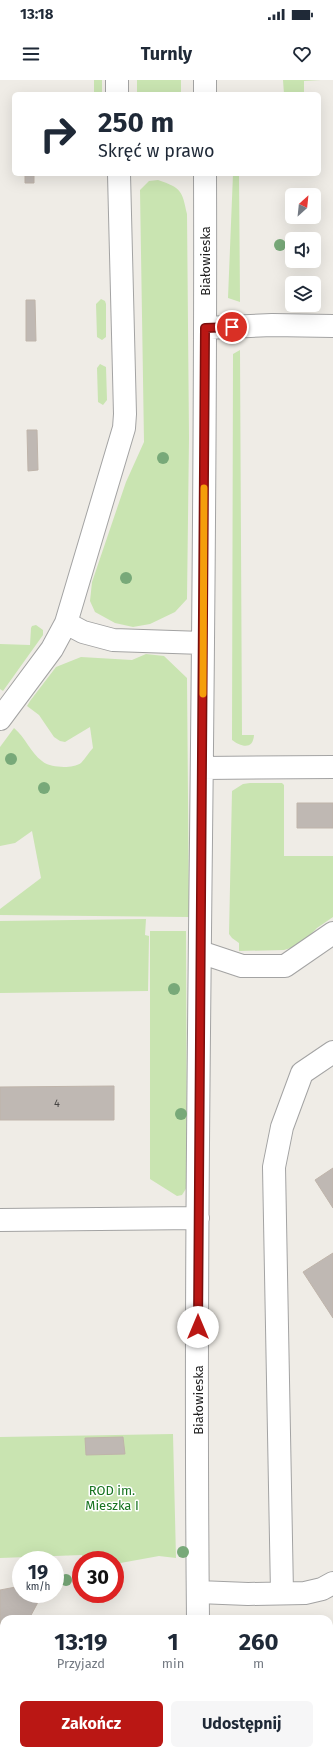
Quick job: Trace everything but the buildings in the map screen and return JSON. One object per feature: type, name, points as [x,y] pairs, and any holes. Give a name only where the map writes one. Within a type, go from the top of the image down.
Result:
[{"type":"street","points":[[117,80],[117,92]]},
{"type":"street","points":[[205,80],[205,92]]},
{"type":"street","points":[[0,719],[52,648],[66,623],[124,428],[125,414],[119,176]]},
{"type":"street","name":"Białowieska","points":[[198,1615],[198,1218],[203,768],[205,176]]},
{"type":"street","points":[[205,328],[272,325],[333,326]]},
{"type":"street","points":[[66,623],[83,632],[113,640],[203,643]]},
{"type":"street","points":[[203,768],[333,767]]},
{"type":"street","points":[[200,952],[242,966],[285,966],[333,934]]},
{"type":"street","points":[[282,1593],[274,1167],[282,1127],[302,1072],[333,1052]]},
{"type":"street","points":[[0,1220],[198,1218]]},
{"type":"street","points":[[198,1592],[305,1593],[322,1589],[333,1583]]},
{"type":"green space","points":[[94,80],[102,80],[102,92],[94,92]]},
{"type":"green space","points":[[137,80],[181,80],[181,92],[137,92]]},
{"type":"green space","points":[[283,80],[321,80],[304,81],[304,92],[284,92]]},
{"type":"green space","points":[[233,176],[239,176],[240,302],[228,298]]},
{"type":"green space","points":[[158,180],[172,185],[180,191],[184,200],[187,214],[189,438],[187,599],[175,612],[150,624],[133,627],[115,623],[95,612],[90,601],[92,582],[126,482],[144,442],[140,190],[149,181]]},
{"type":"green space","points":[[101,299],[105,301],[106,304],[106,337],[102,340],[97,337],[96,304]]},
{"type":"green space","points":[[240,350],[242,735],[254,735],[251,743],[246,746],[232,740],[233,354]]},
{"type":"green space","points":[[100,364],[106,367],[107,400],[103,405],[98,402],[97,368]]},
{"type":"green space","points":[[36,625],[43,630],[43,635],[3,691],[0,689],[0,644],[30,645],[31,628],[32,626]]},
{"type":"green space","points":[[146,654],[164,656],[187,678],[189,917],[0,915],[0,909],[41,878],[32,831],[15,843],[0,846],[0,747],[14,728],[42,761],[50,765],[61,767],[81,763],[93,748],[90,727],[65,742],[60,741],[54,737],[39,715],[27,706],[56,667],[81,657],[132,660]]},
{"type":"green space","points":[[282,783],[284,785],[284,856],[333,856],[333,917],[317,928],[302,943],[284,950],[239,951],[239,943],[229,934],[232,791],[243,784]]},
{"type":"green space","points":[[146,919],[145,935],[149,936],[148,991],[0,993],[0,921]]},
{"type":"green space","points":[[150,931],[186,931],[187,1187],[182,1195],[177,1196],[150,1179]]},
{"type":"green space","name":"ROD im. Mieszka I","points":[[173,1434],[176,1558],[159,1556],[124,1562],[124,1551],[72,1551],[72,1555],[64,1556],[64,1551],[12,1551],[12,1558],[0,1558],[0,1437]]},
{"type":"slow traffic","points":[[203,694],[204,488]]},
{"type":"route","points":[[198,1327],[205,328],[232,327]]}]
